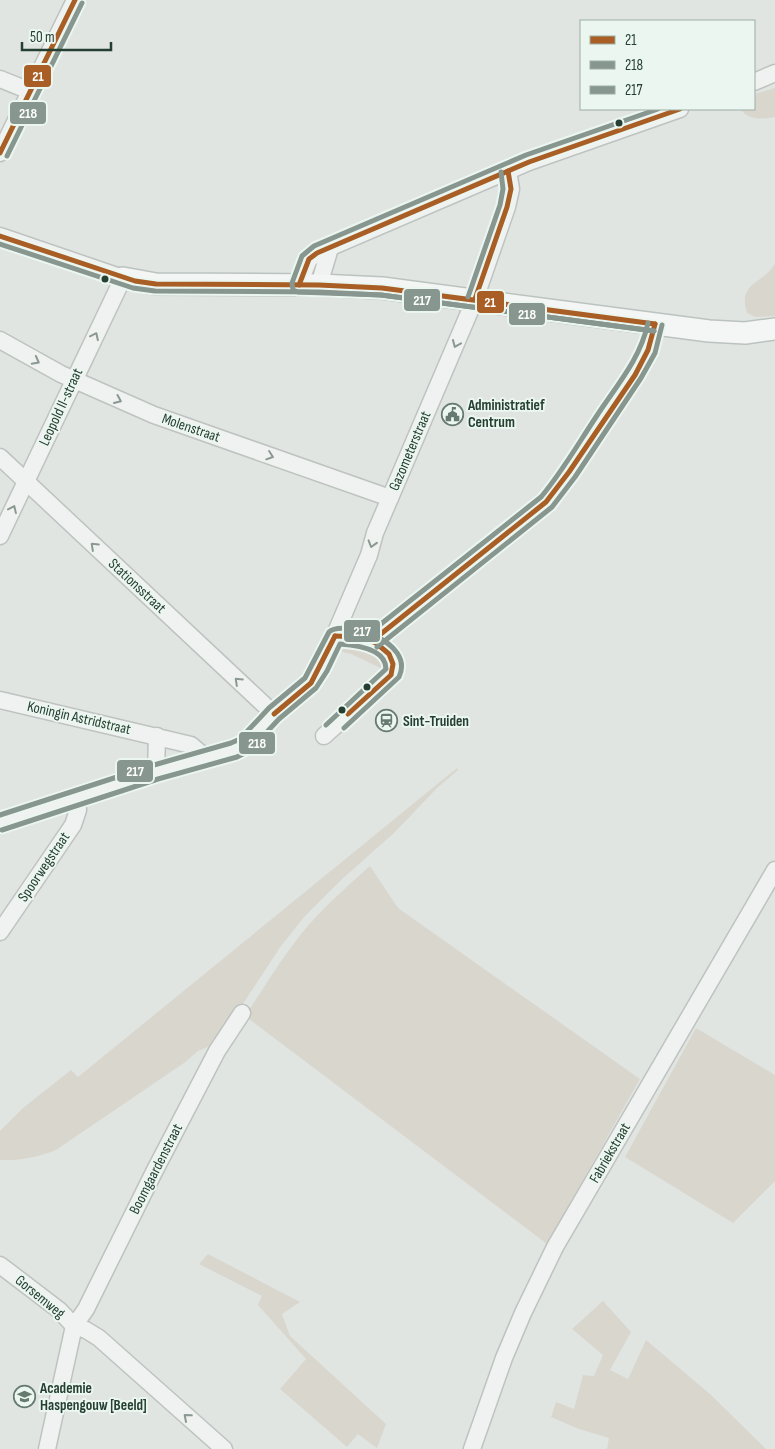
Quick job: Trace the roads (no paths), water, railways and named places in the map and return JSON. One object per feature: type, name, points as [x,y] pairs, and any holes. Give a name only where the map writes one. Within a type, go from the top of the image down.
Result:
[{"type":"main road","points":[[123,278],[156,284],[309,285],[382,288],[716,332],[745,333],[775,329]]},
{"type":"street","points":[[0,154],[75,0]]},
{"type":"street","points":[[755,82],[775,73]]},
{"type":"street","points":[[0,79],[30,91]]},
{"type":"street","points":[[309,285],[309,259],[318,253],[508,170],[677,110]]},
{"type":"street","name":"Gazometerstraat","points":[[0,823],[156,772],[234,750],[244,745],[274,714],[311,683],[321,667],[369,556],[375,533],[475,300],[507,207],[511,189],[508,170]]},
{"type":"street","points":[[0,236],[123,278]]},
{"type":"street","name":"Leopold II-straat","points":[[0,536],[123,278]]},
{"type":"street","points":[[372,641],[546,502],[559,486],[641,363],[649,349],[655,324]]},
{"type":"street","name":"Molenstraat","points":[[0,340],[73,380],[154,416],[390,498]]},
{"type":"street","name":"Stationsstraat","points":[[0,457],[274,714]]},
{"type":"street","points":[[324,736],[393,672],[394,665],[390,655],[372,641],[347,636],[334,636]]},
{"type":"street","name":"Koningin Astridstraat","points":[[0,700],[191,744],[205,757]]},
{"type":"street","points":[[156,772],[157,736]]},
{"type":"street","name":"Spoorwegstraat","points":[[0,932],[72,826],[78,810],[77,799]]},
{"type":"street","name":"Fabriekstraat","points":[[472,1449],[504,1358],[523,1313],[555,1247],[775,870]]},
{"type":"street","name":"Boomgaardenstraat","points":[[74,1326],[86,1309],[217,1051],[242,1013]]},
{"type":"street","name":"Gorsemweg","points":[[0,1265],[59,1310],[74,1326],[47,1449]]},
{"type":"street","points":[[74,1326],[86,1330],[99,1338],[224,1449]]},
{"type":"place","name":"Administratief Centrum","points":[[452,414]]},
{"type":"place","name":"Sint-Truiden","points":[[387,721]]},
{"type":"place","name":"Academie Haspengouw [Beeld]","points":[[24,1397]]}]
